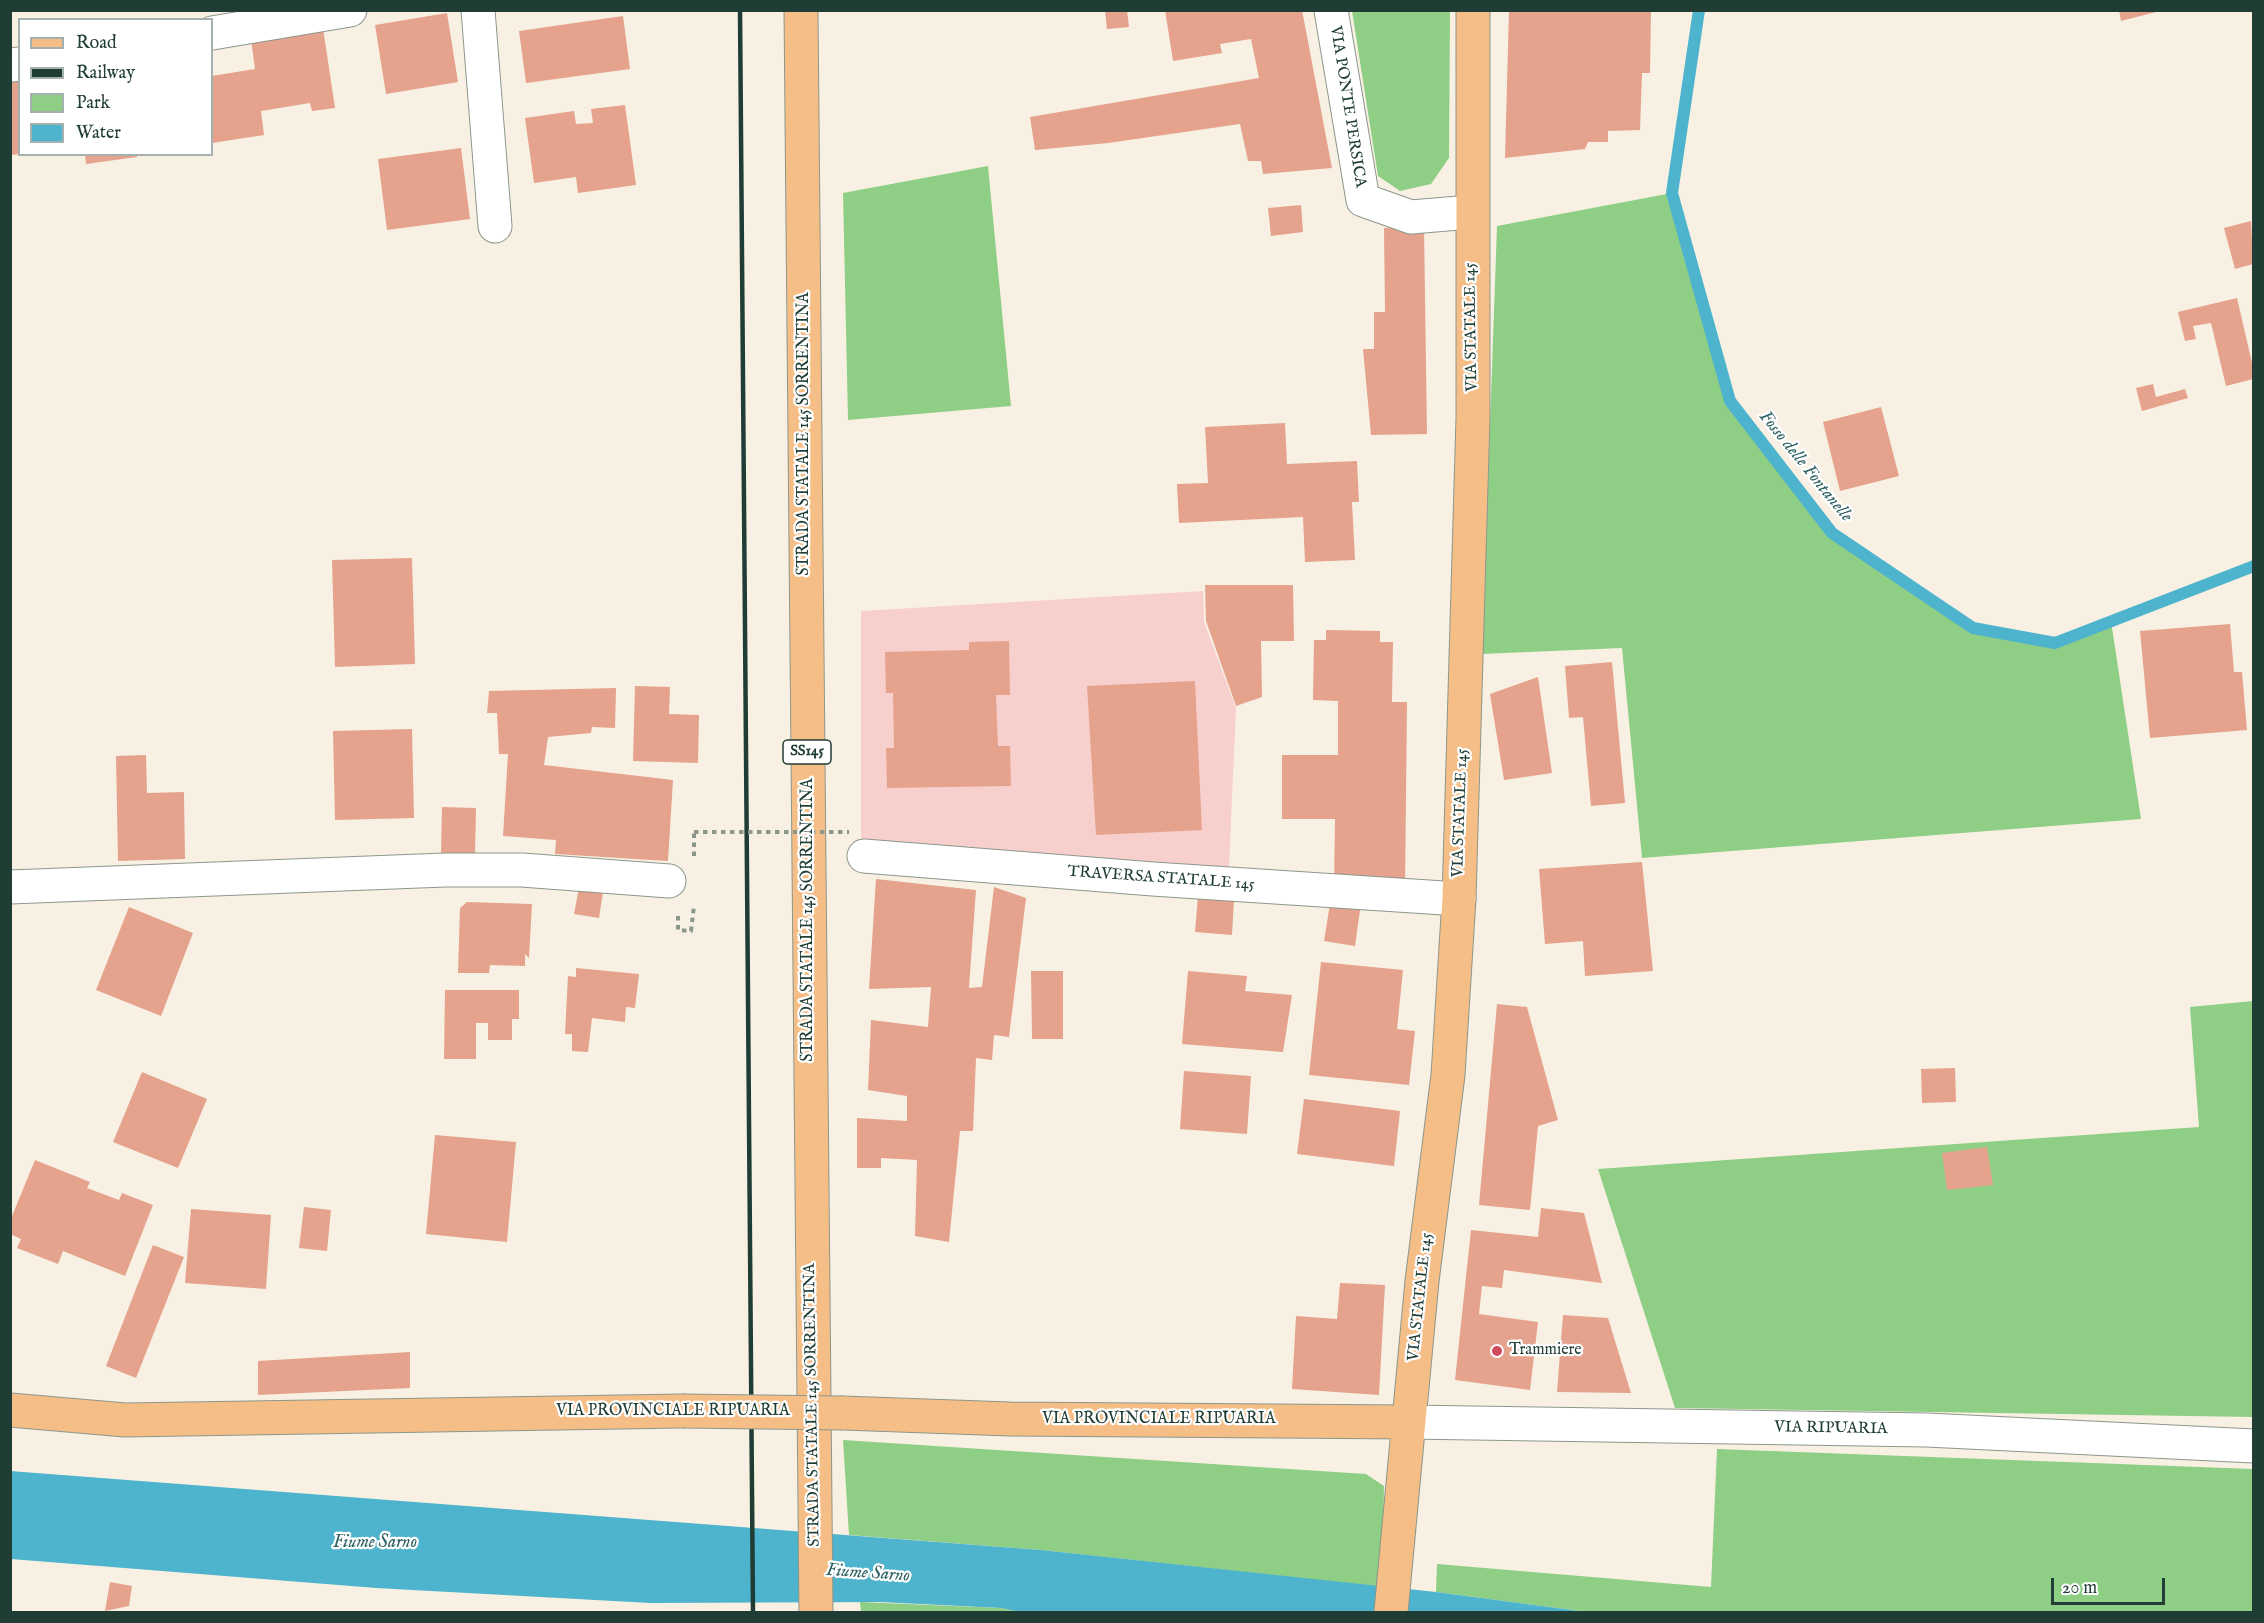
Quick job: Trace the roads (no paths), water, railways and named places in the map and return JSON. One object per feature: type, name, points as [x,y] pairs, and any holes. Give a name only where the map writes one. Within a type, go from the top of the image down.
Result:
[{"type":"main road","name":"STRADA STATALE 145 SORRENTINA","points":[[801,10],[816,1612]]},
{"type":"main road","name":"VIA STATALE 145","points":[[1391,1612],[1422,1281],[1448,1075],[1459,899],[1473,417],[1471,212],[1473,10]]},
{"type":"main road","name":"VIA PROVINCIALE RIPUARIA","points":[[10,1410],[125,1420],[682,1411],[843,1413],[1010,1419],[1408,1422]]},
{"type":"street","points":[[213,33],[350,10]]},
{"type":"street","points":[[478,10],[495,226]]},
{"type":"street","name":"VIA PONTE PERSICA","points":[[1331,10],[1363,200],[1411,217],[1471,212]]},
{"type":"street","name":"TRAVERSA STATALE 145","points":[[857,844],[1459,899]]},
{"type":"street","points":[[10,887],[446,870],[522,870],[669,881]]},
{"type":"street","name":"VIA RIPUARIA","points":[[1408,1422],[1927,1430],[2253,1446]]},
{"type":"water","name":"Fiume Sarno","points":[[10,1471],[1041,1550],[1436,1592],[1587,1612],[1020,1612],[1001,1608],[879,1602],[650,1603],[376,1588],[11,1559]]},
{"type":"waterway","name":"Fosso delle Fontanelle","points":[[1699,10],[1672,193],[1730,401],[1832,533],[1973,628],[2055,643],[2254,566]]},
{"type":"railway","points":[[740,10],[753,1612]]},
{"type":"place","name":"Trammiere","points":[[1497,1351]]}]
